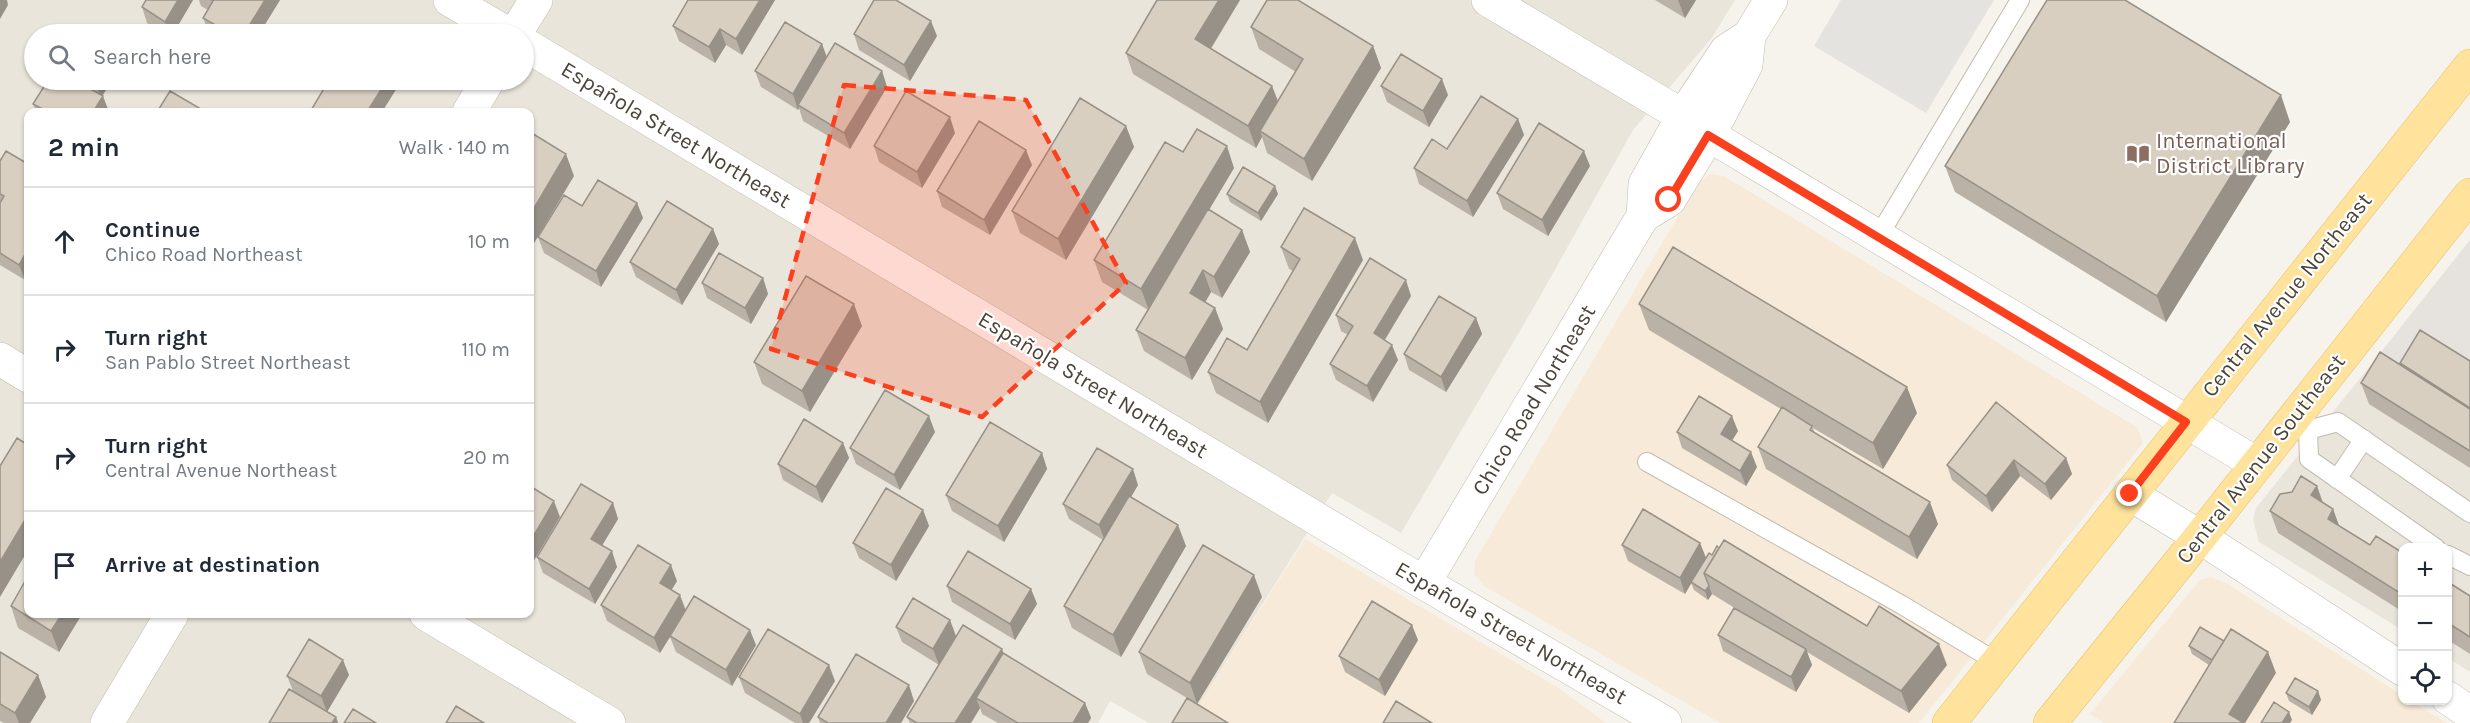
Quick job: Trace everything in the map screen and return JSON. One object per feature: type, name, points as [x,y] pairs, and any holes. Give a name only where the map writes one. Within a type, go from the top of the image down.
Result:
[{"type":"main road","name":"Central Avenue Northeast","points":[[1949,723],[2470,66]]},
{"type":"main road","name":"Central Avenue Southeast","points":[[2049,723],[2257,464],[2300,424],[2470,195]]},
{"type":"street","points":[[450,0],[491,24]]},
{"type":"street","points":[[521,24],[536,0]]},
{"type":"street","points":[[1488,0],[2257,464]]},
{"type":"street","name":"Chico Road Northeast","points":[[1424,583],[1643,216],[1669,200],[1696,125],[1746,65],[1749,36],[1771,0]]},
{"type":"street","name":"Española Street Northeast","points":[[534,50],[1424,583],[1665,723]]},
{"type":"street","points":[[471,108],[482,90]]},
{"type":"street","points":[[0,359],[24,374]]},
{"type":"street","points":[[2130,494],[2398,666]]},
{"type":"street","points":[[107,723],[170,618]]},
{"type":"street","points":[[433,618],[609,723]]},
{"type":"street","points":[[2452,701],[2470,713]]},
{"type":"lane","points":[[1878,237],[2020,0]]},
{"type":"lane","points":[[2429,543],[2309,459],[2300,424],[2338,422],[2470,513]]},
{"type":"lane","points":[[2337,479],[2364,439]]},
{"type":"lane","points":[[1647,462],[1902,605],[1997,662]]},
{"type":"lane","points":[[2452,557],[2470,566]]},
{"type":"highlighted area","points":[[844,85],[1026,100],[1126,283],[982,417],[771,349]]},
{"type":"shaded area","points":[[0,0],[1735,0],[1711,39],[1633,130],[1538,300],[1401,533],[1332,493],[1188,723],[1149,723],[1110,701],[1098,723],[0,723]]},
{"type":"shaded area","points":[[1841,0],[1994,0],[1926,113],[1814,46]]},
{"type":"shaded area","points":[[1710,174],[1724,176],[2138,428],[2143,443],[1919,723],[1720,723],[1484,586],[1474,574],[1475,561],[1697,184]]},
{"type":"shaded area","points":[[2470,240],[2470,421],[2373,362]]},
{"type":"shaded area","points":[[2373,362],[2470,421],[2470,672],[2452,661],[2452,543],[2398,543],[2398,628],[2259,542],[2253,520],[2256,508]]},
{"type":"shaded area","points":[[1305,539],[1557,687],[1606,723],[1188,723]]},
{"type":"shaded area","points":[[2211,577],[2226,583],[2398,692],[2398,705],[2418,705],[2447,723],[2104,723],[2090,714],[2200,580]]},
{"type":"building","points":[[146,0],[178,0],[165,22],[142,7]]},
{"type":"building","points":[[211,0],[265,0],[250,24],[214,24],[203,18],[213,1]]},
{"type":"building","points":[[688,0],[760,0],[736,39],[720,29],[709,47],[673,26]]},
{"type":"building","points":[[874,0],[896,0],[931,21],[904,65],[854,34]]},
{"type":"building","points":[[1157,0],[1219,0],[1195,39],[1272,86],[1248,126],[1126,53]]},
{"type":"building","points":[[1267,0],[1298,0],[1373,46],[1304,159],[1260,131],[1303,59],[1251,27]]},
{"type":"building","points":[[2047,0],[2125,0],[2281,95],[2157,296],[1945,166]]},
{"type":"building","points":[[785,22],[822,44],[793,94],[755,71]]},
{"type":"building","points":[[835,43],[882,71],[844,133],[798,105]]},
{"type":"building","points":[[1401,54],[1442,79],[1423,111],[1381,86]]},
{"type":"building","points":[[42,90],[92,90],[103,96],[96,108],[40,108],[33,104]]},
{"type":"building","points":[[323,90],[381,90],[370,108],[312,108]]},
{"type":"building","points":[[170,91],[199,108],[159,108]]},
{"type":"building","points":[[906,91],[950,117],[917,172],[874,146]]},
{"type":"building","points":[[1481,96],[1518,119],[1467,201],[1414,168],[1432,139],[1447,149]]},
{"type":"building","points":[[1080,98],[1126,126],[1058,239],[1012,211]]},
{"type":"building","points":[[979,121],[1026,150],[984,220],[937,191]]},
{"type":"building","points":[[1539,123],[1584,151],[1542,220],[1497,193]]},
{"type":"building","points":[[1197,129],[1227,146],[1141,289],[1094,260],[1165,142],[1183,152]]},
{"type":"building","points":[[534,134],[566,154],[534,208]]},
{"type":"building","points":[[6,151],[24,162],[24,256],[19,265],[0,253],[0,203],[4,196],[0,194],[0,161]]},
{"type":"building","points":[[1243,167],[1275,186],[1258,213],[1227,194]]},
{"type":"building","points":[[598,180],[637,203],[596,271],[538,237],[564,195],[582,206]]},
{"type":"building","points":[[667,201],[713,229],[676,290],[630,262]]},
{"type":"building","points":[[1304,208],[1355,238],[1260,402],[1208,372],[1227,338],[1247,350],[1300,259],[1281,247]]},
{"type":"building","points":[[1208,209],[1242,230],[1214,277],[1203,270],[1190,293],[1215,308],[1185,358],[1136,330]]},
{"type":"building","points":[[1673,247],[1907,387],[1873,443],[1639,304]]},
{"type":"building","points":[[719,253],[763,278],[745,308],[702,283]]},
{"type":"building","points":[[1370,258],[1406,280],[1374,333],[1392,345],[1367,386],[1330,364],[1353,326],[1336,315]]},
{"type":"building","points":[[806,276],[854,304],[802,391],[754,362]]},
{"type":"building","points":[[1439,296],[1476,318],[1441,377],[1404,354]]},
{"type":"building","points":[[2420,330],[2470,361],[2470,408],[2400,363]]},
{"type":"building","points":[[2380,352],[2470,409],[2470,451],[2361,383]]},
{"type":"building","points":[[885,390],[929,416],[894,475],[850,448]]},
{"type":"building","points":[[1699,396],[1732,416],[1721,434],[1751,452],[1740,471],[1677,432]]},
{"type":"building","points":[[1996,402],[2066,458],[2045,484],[2014,460],[1986,496],[1947,465]]},
{"type":"building","points":[[1782,407],[1812,426],[1810,430],[1930,502],[1909,537],[1758,447]]},
{"type":"building","points":[[804,419],[843,443],[816,487],[778,464]]},
{"type":"building","points":[[990,422],[1042,453],[998,526],[946,495]]},
{"type":"building","points":[[17,438],[24,442],[24,522],[0,562],[0,466]]},
{"type":"building","points":[[1097,448],[1133,469],[1099,525],[1063,504]]},
{"type":"building","points":[[2301,476],[2317,486],[2311,495],[2333,509],[2328,519],[2370,545],[2376,536],[2398,550],[2398,592],[2270,511],[2280,494],[2292,492]]},
{"type":"building","points":[[581,484],[613,503],[591,539],[612,551],[589,589],[537,557]]},
{"type":"building","points":[[534,488],[554,501],[534,535]]},
{"type":"building","points":[[886,488],[923,510],[891,565],[853,543]]},
{"type":"building","points":[[1129,496],[1178,525],[1113,635],[1064,606]]},
{"type":"building","points":[[1643,509],[1700,543],[1680,578],[1622,545]]},
{"type":"building","points":[[1724,540],[1867,626],[1879,606],[1939,644],[1901,691],[1704,573]]},
{"type":"building","points":[[638,545],[671,565],[660,583],[680,595],[654,638],[601,605]]},
{"type":"building","points":[[1203,545],[1254,575],[1190,683],[1139,652]]},
{"type":"building","points":[[1717,546],[1719,548],[1704,573],[1709,586],[1705,591],[1691,582],[1709,553],[1712,555]]},
{"type":"building","points":[[968,551],[1031,589],[1010,624],[947,586]]},
{"type":"building","points":[[24,583],[24,614],[11,606]]},
{"type":"building","points":[[2452,585],[2470,596],[2470,637],[2452,626]]},
{"type":"building","points":[[694,596],[750,630],[726,670],[670,636]]},
{"type":"building","points":[[913,598],[950,620],[933,649],[896,627]]},
{"type":"building","points":[[1372,601],[1412,625],[1379,680],[1339,656]]},
{"type":"building","points":[[1734,608],[1806,649],[1791,677],[1718,635]]},
{"type":"building","points":[[30,618],[59,618],[51,631]]},
{"type":"building","points":[[963,625],[1002,649],[955,723],[917,723],[907,717]]},
{"type":"building","points":[[2200,627],[2224,641],[2212,660],[2189,646]]},
{"type":"building","points":[[768,629],[829,665],[800,714],[739,677]]},
{"type":"building","points":[[2231,629],[2268,652],[2229,714],[2244,723],[2174,723]]},
{"type":"building","points":[[309,639],[343,660],[321,696],[287,676]]},
{"type":"building","points":[[0,652],[38,675],[15,713],[0,704]]},
{"type":"building","points":[[1003,653],[1085,703],[1073,723],[1018,723],[976,698]]},
{"type":"building","points":[[856,654],[909,685],[886,723],[828,723],[818,717]]},
{"type":"building","points":[[2295,678],[2318,691],[2309,707],[2286,693]]},
{"type":"building","points":[[289,689],[336,717],[332,723],[269,723]]},
{"type":"building","points":[[1187,698],[1228,723],[1172,723]]},
{"type":"building","points":[[1396,701],[1432,723],[1383,723]]},
{"type":"building","points":[[2274,702],[2289,712],[2282,723],[2261,723]]},
{"type":"building","points":[[456,706],[484,723],[446,723]]},
{"type":"building","points":[[353,709],[376,723],[344,723]]},
{"type":"place","name":"International District Library","points":[[2138,154]]},
{"type":"route","points":[[1669,200],[1708,135],[2186,422],[2130,494]]}]
